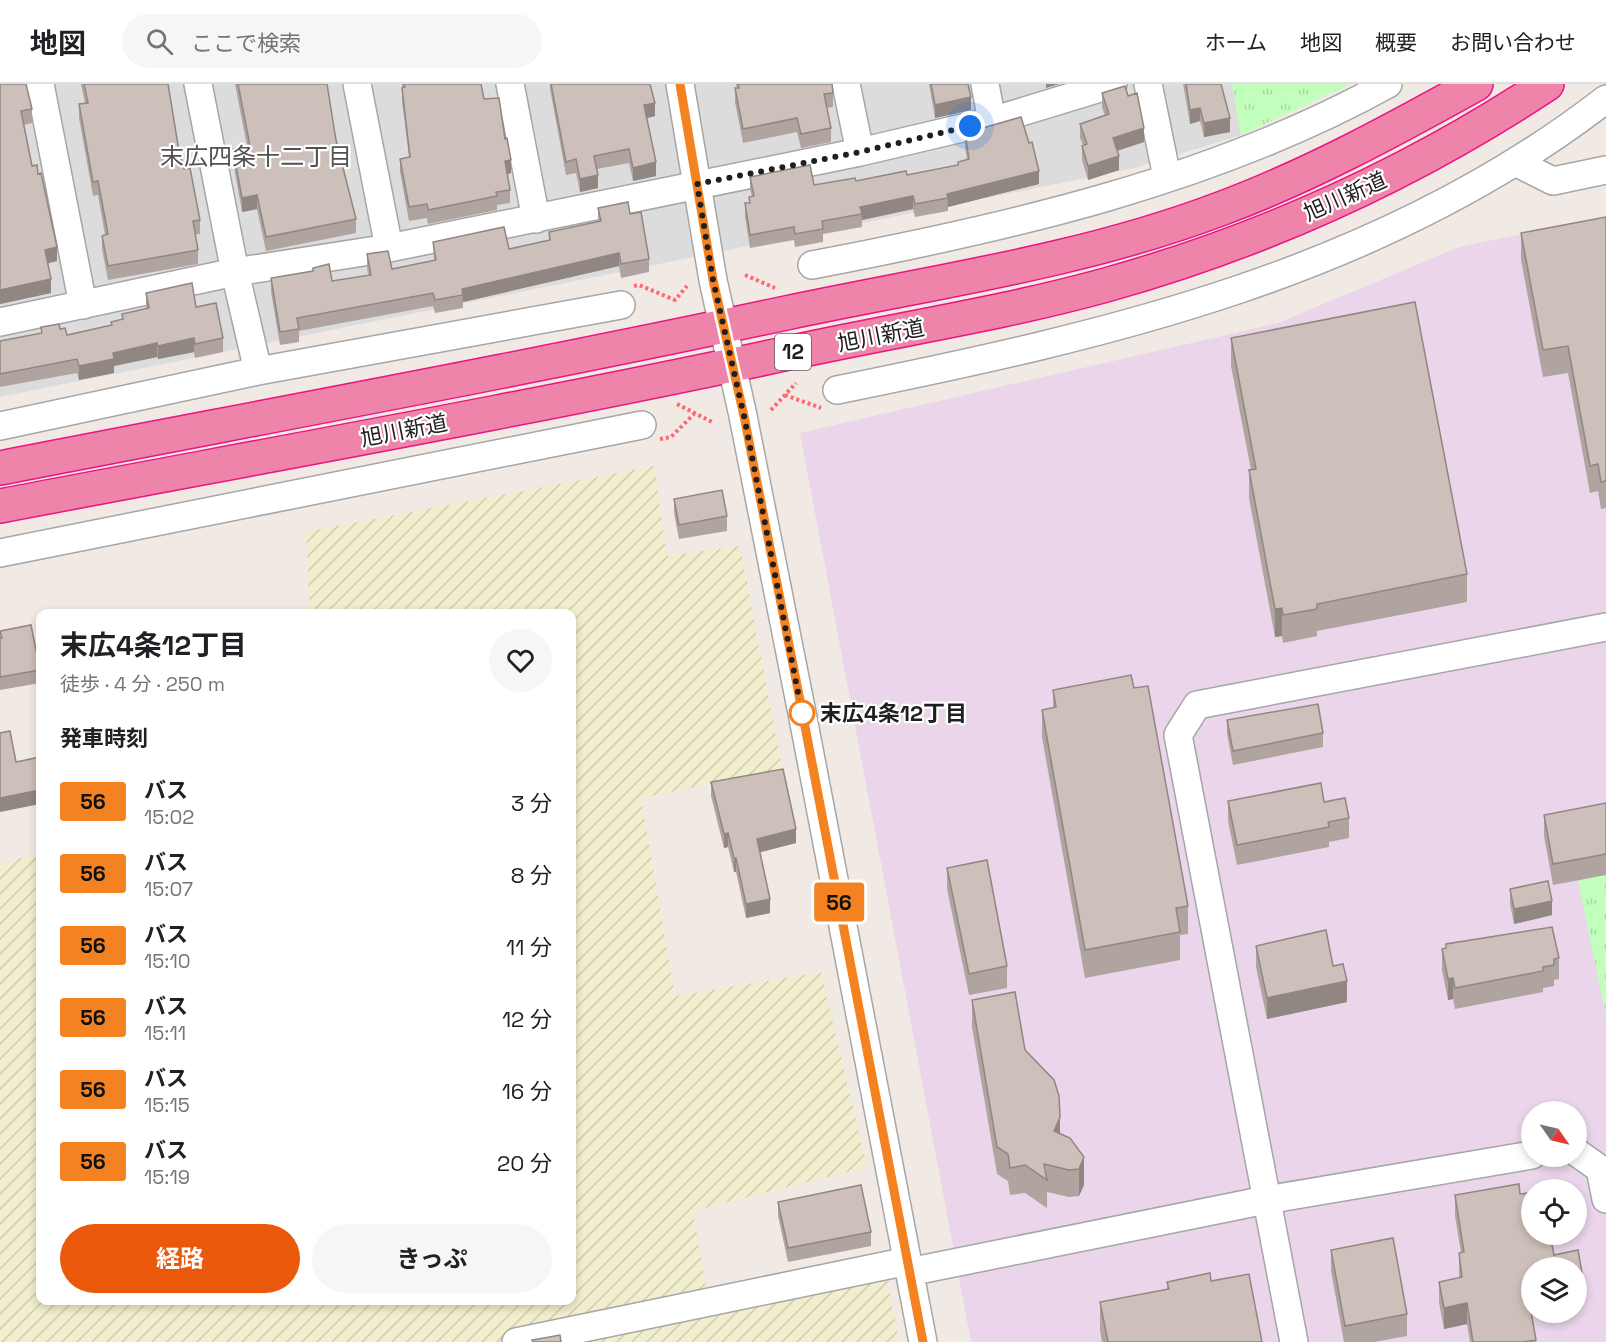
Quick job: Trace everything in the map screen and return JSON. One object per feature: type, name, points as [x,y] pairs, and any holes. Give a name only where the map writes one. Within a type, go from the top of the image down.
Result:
[{"type":"highway","name":"旭川新道","points":[[0,468],[724,328],[1097,248],[1221,209],[1348,153],[1476,84]]},
{"type":"highway","name":"旭川新道","points":[[0,506],[733,366],[1018,307],[1105,285],[1179,263],[1332,204],[1441,150],[1547,84]]},
{"type":"street","points":[[39,84],[83,305]]},
{"type":"street","points":[[198,84],[235,272],[258,371]]},
{"type":"street","points":[[357,84],[389,248]]},
{"type":"street","points":[[510,84],[536,219]]},
{"type":"street","points":[[680,84],[713,280],[733,366],[923,1342]]},
{"type":"street","points":[[846,84],[860,152]]},
{"type":"street","points":[[985,84],[992,121]]},
{"type":"street","points":[[0,322],[235,272],[389,248],[860,152],[992,121],[1113,84]]},
{"type":"street","points":[[1148,84],[1167,177]]},
{"type":"street","points":[[812,265],[900,249],[1016,223],[1167,177],[1310,123],[1388,84]]},
{"type":"street","points":[[837,390],[1003,357],[1115,327],[1288,273],[1400,223],[1515,162],[1606,99]]},
{"type":"street","points":[[1515,162],[1553,181],[1606,170]]},
{"type":"street","points":[[900,249],[906,288]]},
{"type":"street","points":[[1105,285],[1115,327]]},
{"type":"street","points":[[0,426],[258,371],[621,305]]},
{"type":"street","points":[[502,327],[508,369]]},
{"type":"street","points":[[541,404],[548,443]]},
{"type":"street","points":[[0,553],[642,425]]},
{"type":"street","points":[[1294,1342],[1178,735],[1197,705],[1606,627]]},
{"type":"street","points":[[516,1342],[1266,1200],[1521,1157]]},
{"type":"street","points":[[1587,1159],[1600,1168],[1606,1200]]},
{"type":"path","points":[[745,275],[781,291]]},
{"type":"path","points":[[639,285],[675,300],[687,286]]},
{"type":"path","points":[[771,410],[796,383]]},
{"type":"path","points":[[677,404],[712,422]]},
{"type":"shaded area","points":[[0,84],[1350,84],[1241,135],[1135,168],[0,397]]},
{"type":"shaded area","points":[[1606,217],[1606,1342],[971,1342],[800,433],[1278,323],[1459,247]]},
{"type":"shaded area","points":[[654,466],[667,556],[740,546],[782,769],[641,798],[675,996],[821,972],[867,1167],[693,1211],[710,1311],[885,1269],[899,1342],[0,1342],[0,865],[36,853],[36,1305],[576,1305],[576,609],[310,609],[306,532]]},
{"type":"green space","points":[[1232,84],[1350,84],[1241,135]]},
{"type":"green space","points":[[1606,874],[1606,1016],[1578,881]]},
{"type":"building","points":[[0,84],[26,84],[32,109],[21,111],[32,166],[37,165],[38,174],[41,173],[57,247],[45,250],[51,279],[0,290]]},
{"type":"building","points":[[84,84],[168,84],[179,151],[184,169],[190,168],[200,220],[193,221],[198,250],[108,266],[102,236],[108,234],[98,181],[93,182],[79,104],[88,103]]},
{"type":"building","points":[[238,84],[327,84],[336,140],[356,219],[266,237],[257,195],[242,198],[233,149],[250,146]]},
{"type":"building","points":[[404,84],[481,84],[484,99],[499,98],[505,139],[507,138],[511,160],[505,161],[510,190],[496,192],[497,196],[428,210],[427,204],[409,207],[400,159],[410,157],[402,88],[405,87]]},
{"type":"building","points":[[551,84],[650,84],[655,103],[644,105],[656,162],[633,168],[629,149],[594,156],[598,175],[580,179],[576,159],[566,162]]},
{"type":"building","points":[[738,84],[832,84],[833,93],[824,94],[831,128],[801,134],[797,118],[743,129],[735,88],[739,88]]},
{"type":"building","points":[[931,84],[968,84],[971,97],[935,105]]},
{"type":"building","points":[[1186,84],[1221,84],[1230,118],[1204,123],[1200,108],[1190,110]]},
{"type":"building","points":[[1125,86],[1128,96],[1137,93],[1144,128],[1113,138],[1119,156],[1088,166],[1082,146],[1087,144],[1080,124],[1109,114],[1102,93]]},
{"type":"building","points":[[1021,117],[1029,143],[1032,142],[1039,171],[947,194],[948,198],[915,204],[913,196],[860,207],[862,214],[822,221],[823,229],[795,234],[794,227],[750,235],[745,203],[750,203],[749,197],[754,196],[750,177],[810,165],[814,185],[855,178],[856,181],[906,171],[907,175],[958,165],[958,162],[969,159],[965,133]]},
{"type":"building","points":[[628,202],[630,214],[641,212],[649,259],[621,264],[619,253],[462,289],[463,295],[435,300],[433,293],[297,318],[299,329],[280,332],[271,278],[313,271],[313,268],[329,264],[332,281],[371,275],[367,254],[388,251],[392,269],[436,260],[433,242],[504,227],[509,249],[550,240],[549,232],[601,221],[598,208]]},
{"type":"building","points":[[1606,217],[1606,481],[1601,482],[1598,464],[1590,466],[1568,346],[1543,350],[1521,233]]},
{"type":"building","points":[[192,283],[196,307],[216,303],[223,338],[195,344],[194,338],[158,346],[157,343],[113,353],[114,359],[79,366],[77,359],[0,374],[0,341],[42,333],[41,327],[59,324],[60,329],[65,328],[67,335],[112,325],[111,322],[123,319],[122,314],[149,308],[146,293]]},
{"type":"building","points":[[1415,302],[1467,574],[1317,604],[1317,609],[1283,615],[1282,608],[1275,609],[1249,470],[1256,469],[1231,338]]},
{"type":"building","points":[[722,490],[727,516],[679,525],[674,499]]},
{"type":"building","points":[[31,625],[36,650],[36,671],[0,677],[0,638],[2,638],[0,631]]},
{"type":"building","points":[[1131,675],[1134,688],[1148,686],[1188,906],[1176,908],[1180,932],[1085,950],[1042,710],[1056,707],[1053,690]]},
{"type":"building","points":[[1318,704],[1323,733],[1233,751],[1227,720]]},
{"type":"building","points":[[10,731],[16,762],[36,758],[36,791],[0,798],[0,733]]},
{"type":"building","points":[[783,769],[796,829],[757,839],[770,899],[746,904],[736,858],[734,858],[728,833],[724,834],[711,782]]},
{"type":"building","points":[[1321,783],[1324,802],[1345,798],[1349,818],[1328,822],[1329,827],[1237,845],[1228,801]]},
{"type":"building","points":[[1606,803],[1606,854],[1553,864],[1544,815]]},
{"type":"building","points":[[987,860],[1007,966],[969,974],[947,868]]},
{"type":"building","points":[[1548,881],[1552,901],[1514,909],[1510,889]]},
{"type":"building","points":[[1552,927],[1559,958],[1554,959],[1554,965],[1543,967],[1543,971],[1455,988],[1453,978],[1448,979],[1442,949],[1446,948],[1446,944]]},
{"type":"building","points":[[1326,930],[1333,966],[1343,964],[1347,981],[1267,998],[1256,946]]},
{"type":"building","points":[[1015,992],[1025,1050],[1054,1080],[1059,1096],[1060,1117],[1054,1131],[1070,1138],[1084,1157],[1079,1169],[1069,1170],[1044,1164],[1047,1180],[1025,1165],[1010,1168],[1008,1154],[997,1147],[972,1000]]},
{"type":"building","points":[[1519,1184],[1521,1245],[1552,1245],[1554,1255],[1578,1250],[1579,1257],[1521,1257],[1521,1323],[1533,1323],[1536,1340],[1473,1342],[1467,1303],[1444,1308],[1439,1282],[1462,1277],[1459,1253],[1464,1252],[1455,1195]]},
{"type":"building","points":[[861,1185],[871,1232],[788,1248],[778,1202]]},
{"type":"building","points":[[1393,1238],[1407,1314],[1345,1326],[1331,1250]]},
{"type":"building","points":[[1210,1273],[1211,1281],[1249,1274],[1262,1342],[1108,1342],[1100,1302],[1169,1289],[1167,1282]]},
{"type":"building","points":[[560,1335],[561,1342],[533,1342],[532,1340]]},
{"type":"bus line","name":"56","points":[[680,84],[713,280],[744,416],[923,1342]]},
{"type":"place","name":"末広4条12丁目","points":[[802,713]]},
{"type":"district","name":"末広四条十二丁目","points":[[256,157]]},
{"type":"route","points":[[802,713],[744,416],[713,280],[697,184],[860,152],[970,126]]}]
